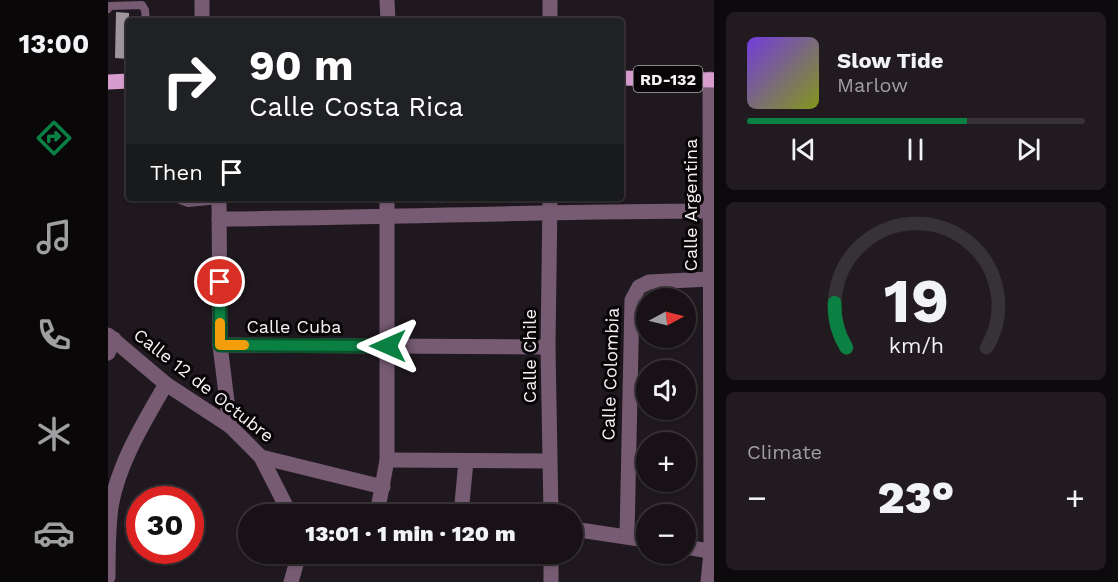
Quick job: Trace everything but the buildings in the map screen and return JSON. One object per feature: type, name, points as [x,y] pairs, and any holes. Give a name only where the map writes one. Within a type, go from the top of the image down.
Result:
[{"type":"main road","name":"RD-132","points":[[624,78],[712,79]]},
{"type":"main road","points":[[108,82],[126,81]]},
{"type":"street","points":[[202,0],[202,18]]},
{"type":"street","points":[[387,0],[388,18]]},
{"type":"street","points":[[550,0],[550,18]]},
{"type":"street","name":"Calle Argentina","points":[[708,582],[713,552],[710,279],[712,79]]},
{"type":"street","points":[[219,201],[220,345],[231,426]]},
{"type":"street","points":[[379,504],[387,460],[387,201]]},
{"type":"street","points":[[219,219],[387,218],[550,205],[712,211]]},
{"type":"street","name":"Calle Chile","points":[[550,205],[548,347],[550,504]]},
{"type":"street","name":"Calle Colombia","points":[[627,536],[632,300],[639,287],[649,282],[710,279]]},
{"type":"street","name":"Calle 12 de Octubre","points":[[110,342],[166,384],[231,426],[261,457],[383,487]]},
{"type":"street","name":"Calle Cuba","points":[[220,345],[548,347]]},
{"type":"street","points":[[108,577],[110,516],[114,496],[123,468],[143,422],[166,384]]},
{"type":"street","points":[[261,457],[285,504]]},
{"type":"street","points":[[387,460],[548,461]]},
{"type":"street","points":[[462,504],[466,461]]},
{"type":"street","points":[[583,530],[636,538]]},
{"type":"street","points":[[696,549],[713,552]]},
{"type":"street","points":[[291,582],[296,564]]},
{"type":"street","points":[[551,564],[551,582]]},
{"type":"lane","points":[[108,9],[110,6],[142,6],[146,18]]},
{"type":"slow traffic","points":[[220,323],[220,345],[244,345]]},
{"type":"route","points":[[220,282],[220,345],[388,346]]}]
